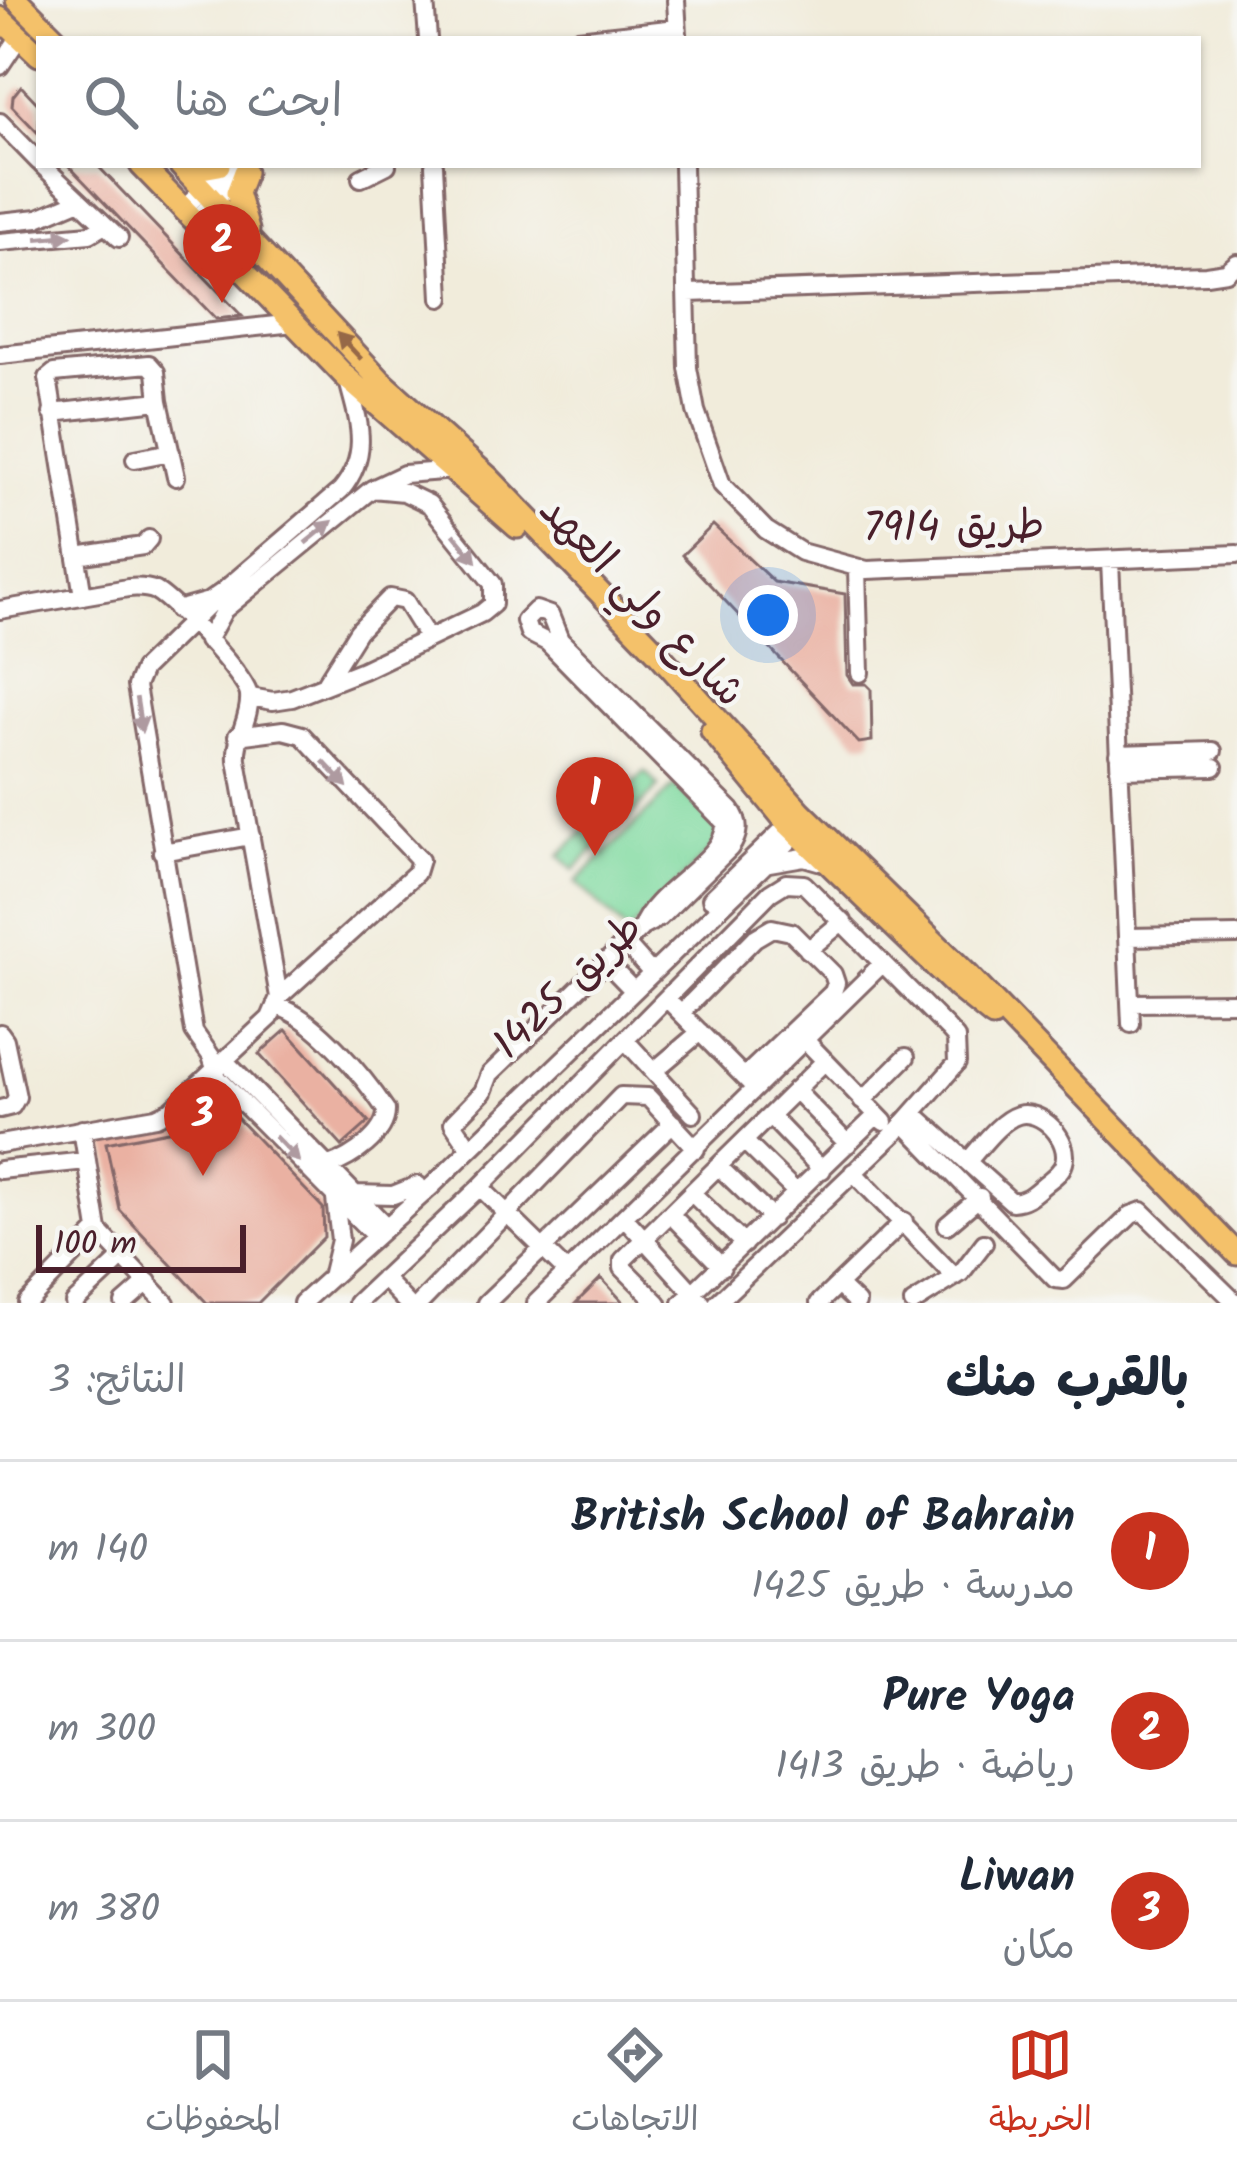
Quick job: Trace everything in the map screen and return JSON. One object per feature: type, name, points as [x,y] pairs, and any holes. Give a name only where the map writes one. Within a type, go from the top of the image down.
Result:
[{"type":"main road","points":[[17,0],[53,36]]},
{"type":"main road","points":[[13,28],[36,52]]},
{"type":"main road","name":"شارع ولي العهد","points":[[144,168],[346,376],[552,553]]},
{"type":"main road","name":"شارع ولي العهد","points":[[186,168],[380,380],[488,477],[799,822],[1029,1039],[1237,1254]]},
{"type":"main road","points":[[242,168],[238,206],[253,241]]},
{"type":"main road","name":"شارع ولي العهد","points":[[799,822],[830,865],[958,988],[1029,1039]]},
{"type":"street","points":[[425,0],[428,36]]},
{"type":"street","points":[[638,36],[678,34],[676,0]]},
{"type":"street","points":[[0,66],[13,28]]},
{"type":"street","points":[[0,122],[36,158]]},
{"type":"street","points":[[0,242],[112,232],[46,168]]},
{"type":"street","points":[[189,215],[241,168]]},
{"type":"street","points":[[361,178],[381,168]]},
{"type":"street","points":[[434,168],[441,298]]},
{"type":"street","name":"طريق 7914","points":[[683,168],[688,368],[696,411],[722,485],[766,530],[801,552],[857,568],[1237,554]]},
{"type":"street","points":[[0,222],[51,214],[78,201]]},
{"type":"street","points":[[688,293],[1206,275],[1226,272],[1237,263]]},
{"type":"street","points":[[0,355],[294,323]]},
{"type":"street","points":[[83,596],[49,376],[140,363],[153,367],[176,477]]},
{"type":"street","points":[[206,641],[224,610],[347,497],[362,453],[362,432],[346,376]]},
{"type":"street","points":[[52,413],[159,401]]},
{"type":"street","points":[[135,459],[171,452]]},
{"type":"street","points":[[177,610],[209,601],[347,497],[404,474],[456,470]]},
{"type":"street","points":[[250,697],[283,700],[363,670],[488,609],[495,597],[494,584],[429,504],[404,492],[372,489]]},
{"type":"street","points":[[77,556],[143,546],[149,539]]},
{"type":"street","points":[[1109,561],[1131,1024]]},
{"type":"street","points":[[857,568],[860,673]]},
{"type":"street","points":[[0,610],[149,589],[177,610],[242,679],[250,697],[237,736],[237,760],[278,1001],[311,1024],[386,1109],[383,1127],[354,1154],[328,1166]]},
{"type":"street","points":[[222,592],[143,669],[136,686],[194,1032],[214,1061],[340,1192],[384,1226]]},
{"type":"street","points":[[325,683],[358,631],[396,596],[405,601],[428,638]]},
{"type":"street","points":[[465,1141],[453,1123],[483,1092],[490,1074],[642,927],[650,911],[720,843],[724,823],[549,635]]},
{"type":"street","points":[[345,651],[363,670]]},
{"type":"street","points":[[0,1144],[156,1118],[185,1100],[270,1018],[278,1001],[416,873],[420,860],[302,735],[283,730],[237,736]]},
{"type":"street","points":[[1118,761],[1214,759]]},
{"type":"street","name":"طريق 1425","points":[[647,968],[763,866],[799,822]]},
{"type":"street","name":"طريق 1425","points":[[384,1226],[418,1185],[799,822]]},
{"type":"street","points":[[162,853],[251,836]]},
{"type":"street","points":[[763,866],[790,857],[830,865]]},
{"type":"street","points":[[357,1303],[480,1187],[777,887],[804,884],[949,1029],[959,1051],[950,1073],[904,1123],[717,1303]]},
{"type":"street","points":[[808,950],[843,921]]},
{"type":"street","points":[[536,1303],[696,1149],[836,988],[832,974],[782,928],[763,932],[681,1013]]},
{"type":"street","points":[[1128,937],[1237,935]]},
{"type":"street","points":[[625,944],[647,968]]},
{"type":"street","points":[[606,962],[629,985]]},
{"type":"street","points":[[750,1083],[805,1040],[883,963]]},
{"type":"street","name":"طريق 1425","points":[[302,1303],[433,1185],[629,985]]},
{"type":"street","points":[[667,999],[750,1083]]},
{"type":"street","points":[[1130,1003],[1237,1002]]},
{"type":"street","points":[[654,1071],[700,1032]]},
{"type":"street","points":[[0,1033],[17,1097],[12,1106],[0,1109]]},
{"type":"street","points":[[625,1040],[694,1114]]},
{"type":"street","points":[[805,1040],[877,1115],[904,1123],[968,1161],[1004,1199],[1019,1202],[1061,1170],[1065,1150],[1041,1117],[1022,1114],[1005,1122],[968,1161]]},
{"type":"street","points":[[239,1048],[252,1086]]},
{"type":"street","points":[[862,1101],[906,1057]]},
{"type":"street","points":[[658,1303],[622,1265],[824,1063]]},
{"type":"street","points":[[220,1067],[252,1086],[328,1166],[340,1192],[340,1240],[330,1277]]},
{"type":"street","points":[[795,1090],[848,1144]]},
{"type":"street","points":[[420,1303],[621,1096],[647,1097],[696,1149]]},
{"type":"street","points":[[624,1216],[692,1300],[877,1115]]},
{"type":"street","points":[[770,1116],[822,1170]]},
{"type":"street","points":[[486,1303],[673,1123]]},
{"type":"street","points":[[904,1123],[1061,1281],[1131,1215],[1142,1211],[1236,1303]]},
{"type":"street","points":[[82,1130],[98,1230],[166,1303]]},
{"type":"street","points":[[745,1142],[797,1193]]},
{"type":"street","points":[[0,1170],[86,1161]]},
{"type":"street","points":[[720,1168],[772,1218]]},
{"type":"street","points":[[853,1172],[955,1277]]},
{"type":"street","points":[[340,1192],[393,1196],[418,1185]]},
{"type":"street","points":[[480,1187],[567,1272]]},
{"type":"street","points":[[693,1194],[744,1244]]},
{"type":"street","points":[[947,1225],[980,1197]]},
{"type":"street","points":[[670,1215],[722,1267]]},
{"type":"street","points":[[819,1303],[904,1221]]},
{"type":"street","points":[[27,1303],[98,1230]]},
{"type":"street","points":[[913,1303],[971,1264],[984,1244]]},
{"type":"street","points":[[74,1303],[123,1257]]},
{"type":"street","points":[[383,1279],[407,1303]]},
{"type":"street","points":[[124,1303],[148,1282]]},
{"type":"street","points":[[838,1285],[856,1303]]},
{"type":"green space","points":[[645,772],[659,786],[627,820],[612,805]]},
{"type":"green space","points":[[675,785],[726,835],[628,933],[576,882]]},
{"type":"green space","points":[[593,822],[607,836],[574,870],[559,856]]},
{"type":"building","points":[[21,86],[36,102],[36,131],[12,106]]},
{"type":"building","points":[[71,168],[100,168],[242,316],[216,319]]},
{"type":"building","points":[[713,525],[774,582],[845,594],[847,675],[853,684],[871,689],[872,741],[859,743],[682,555]]},
{"type":"building","points":[[286,1030],[369,1122],[342,1146],[259,1054]]},
{"type":"building","points":[[216,1096],[323,1208],[324,1237],[258,1303],[207,1303],[120,1210],[106,1143],[183,1128]]},
{"type":"building","points":[[601,1278],[624,1303],[576,1303]]},
{"type":"place","name":"Pure Yoga","points":[[222,303]]},
{"type":"place","name":"British School of Bahrain","points":[[595,856]]},
{"type":"place","name":"Liwan","points":[[203,1176]]}]
